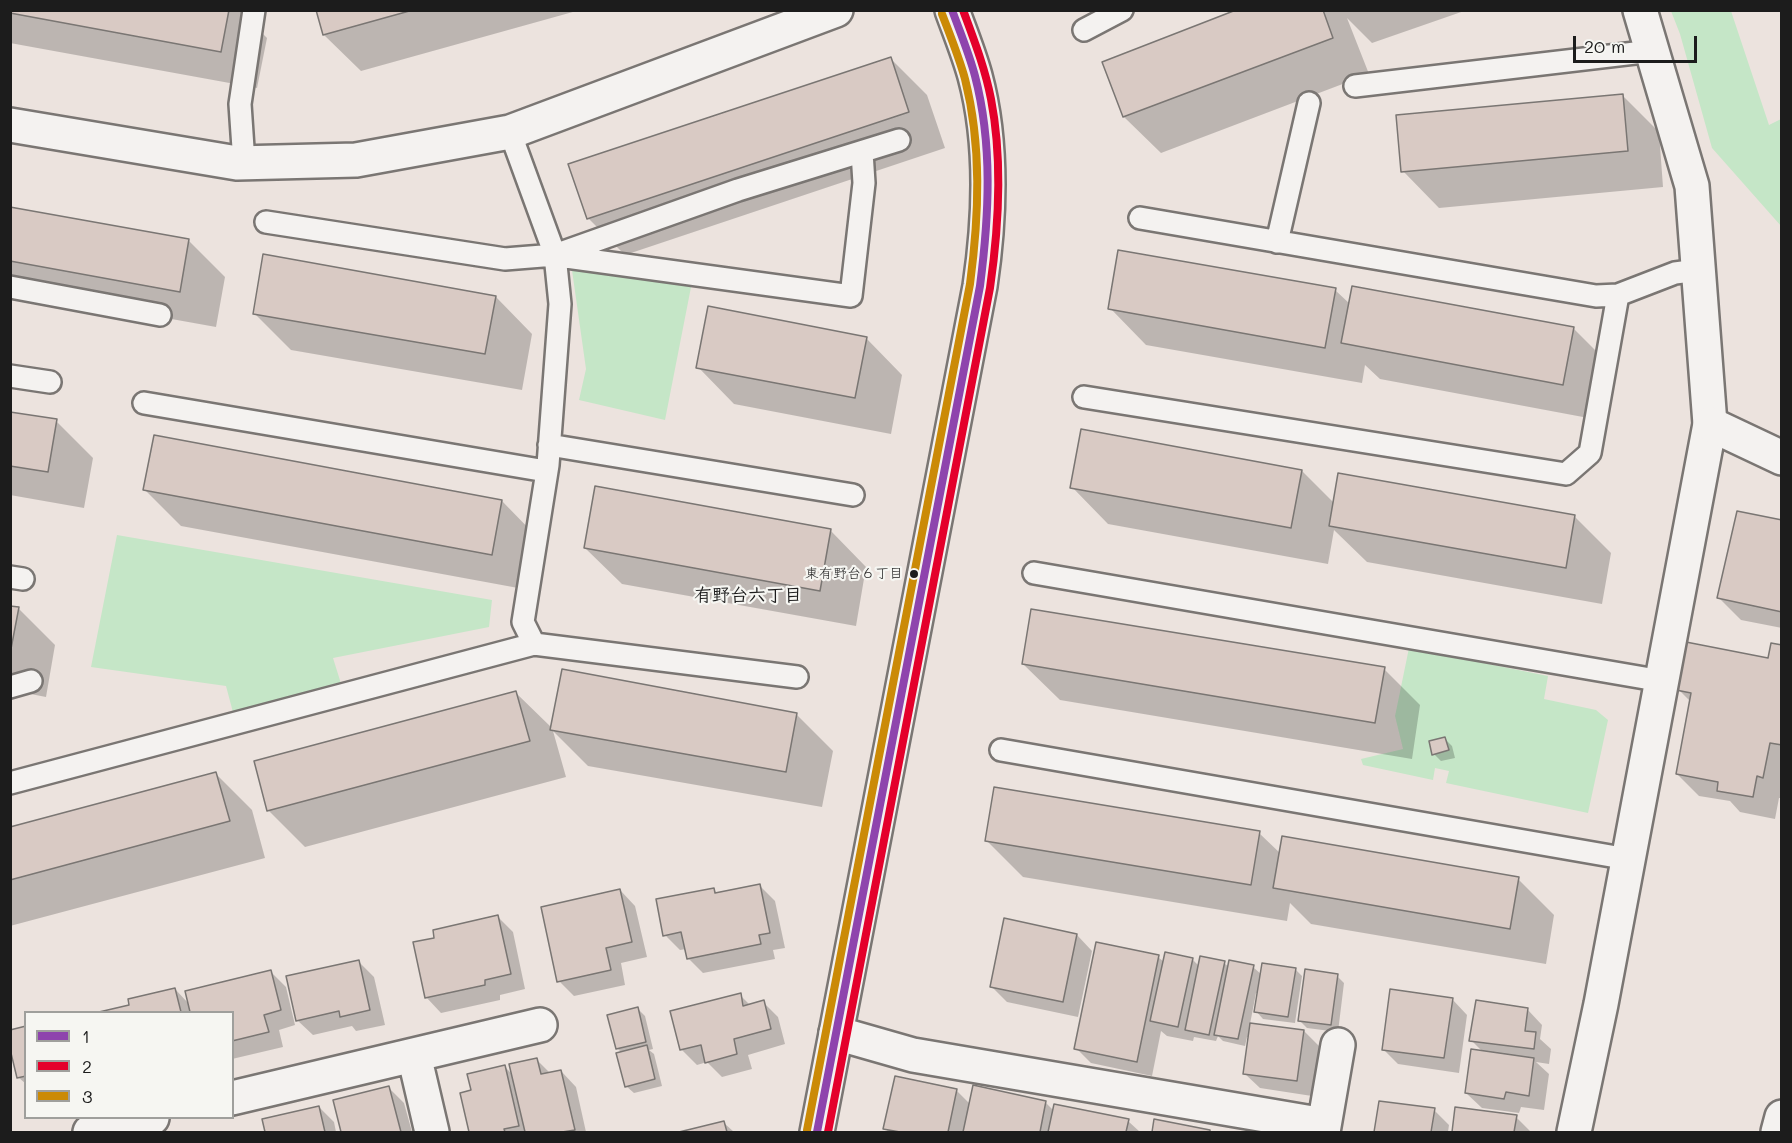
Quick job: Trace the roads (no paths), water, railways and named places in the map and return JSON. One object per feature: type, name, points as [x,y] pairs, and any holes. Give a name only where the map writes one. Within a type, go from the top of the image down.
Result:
[{"type":"street","points":[[10,125],[244,163],[356,160],[510,132],[836,10]]},
{"type":"street","points":[[817,1132],[978,298],[986,246],[989,182],[983,123],[975,76],[952,10]]},
{"type":"street","points":[[1574,1132],[1603,993],[1710,424],[1692,186],[1640,10]]},
{"type":"street","points":[[1710,424],[1782,458]]},
{"type":"street","points":[[234,1098],[540,1025]]},
{"type":"street","points":[[836,1033],[913,1055],[1323,1129],[1338,1045]]},
{"type":"street","points":[[414,1055],[432,1132]]},
{"type":"street","points":[[1778,1132],[1782,1117]]},
{"type":"street","points":[[90,1132],[148,1119]]},
{"type":"lane","points":[[244,163],[240,104],[254,10]]},
{"type":"lane","points":[[1084,30],[1122,10]]},
{"type":"lane","points":[[1355,86],[1652,51]]},
{"type":"lane","points":[[1277,242],[1309,103]]},
{"type":"lane","points":[[510,132],[555,255],[560,304],[546,471],[523,622],[534,644]]},
{"type":"lane","points":[[555,255],[738,190],[899,140]]},
{"type":"lane","points":[[266,222],[505,259],[555,255],[851,296],[864,183],[862,152]]},
{"type":"lane","points":[[1140,218],[1596,296],[1618,295],[1675,273],[1698,270]]},
{"type":"lane","points":[[10,287],[160,315]]},
{"type":"lane","points":[[1084,397],[1566,474],[1590,453],[1618,295]]},
{"type":"lane","points":[[10,376],[50,381]]},
{"type":"lane","points":[[144,403],[546,471]]},
{"type":"lane","points":[[549,445],[854,495]]},
{"type":"lane","points":[[1034,573],[1662,681]]},
{"type":"lane","points":[[10,783],[534,644],[797,677]]},
{"type":"lane","points":[[1001,750],[1628,859]]},
{"type":"place","name":"東有野台６丁目","points":[[914,574]]},
{"type":"district","name":"有野台六丁目","points":[[748,595]]}]
